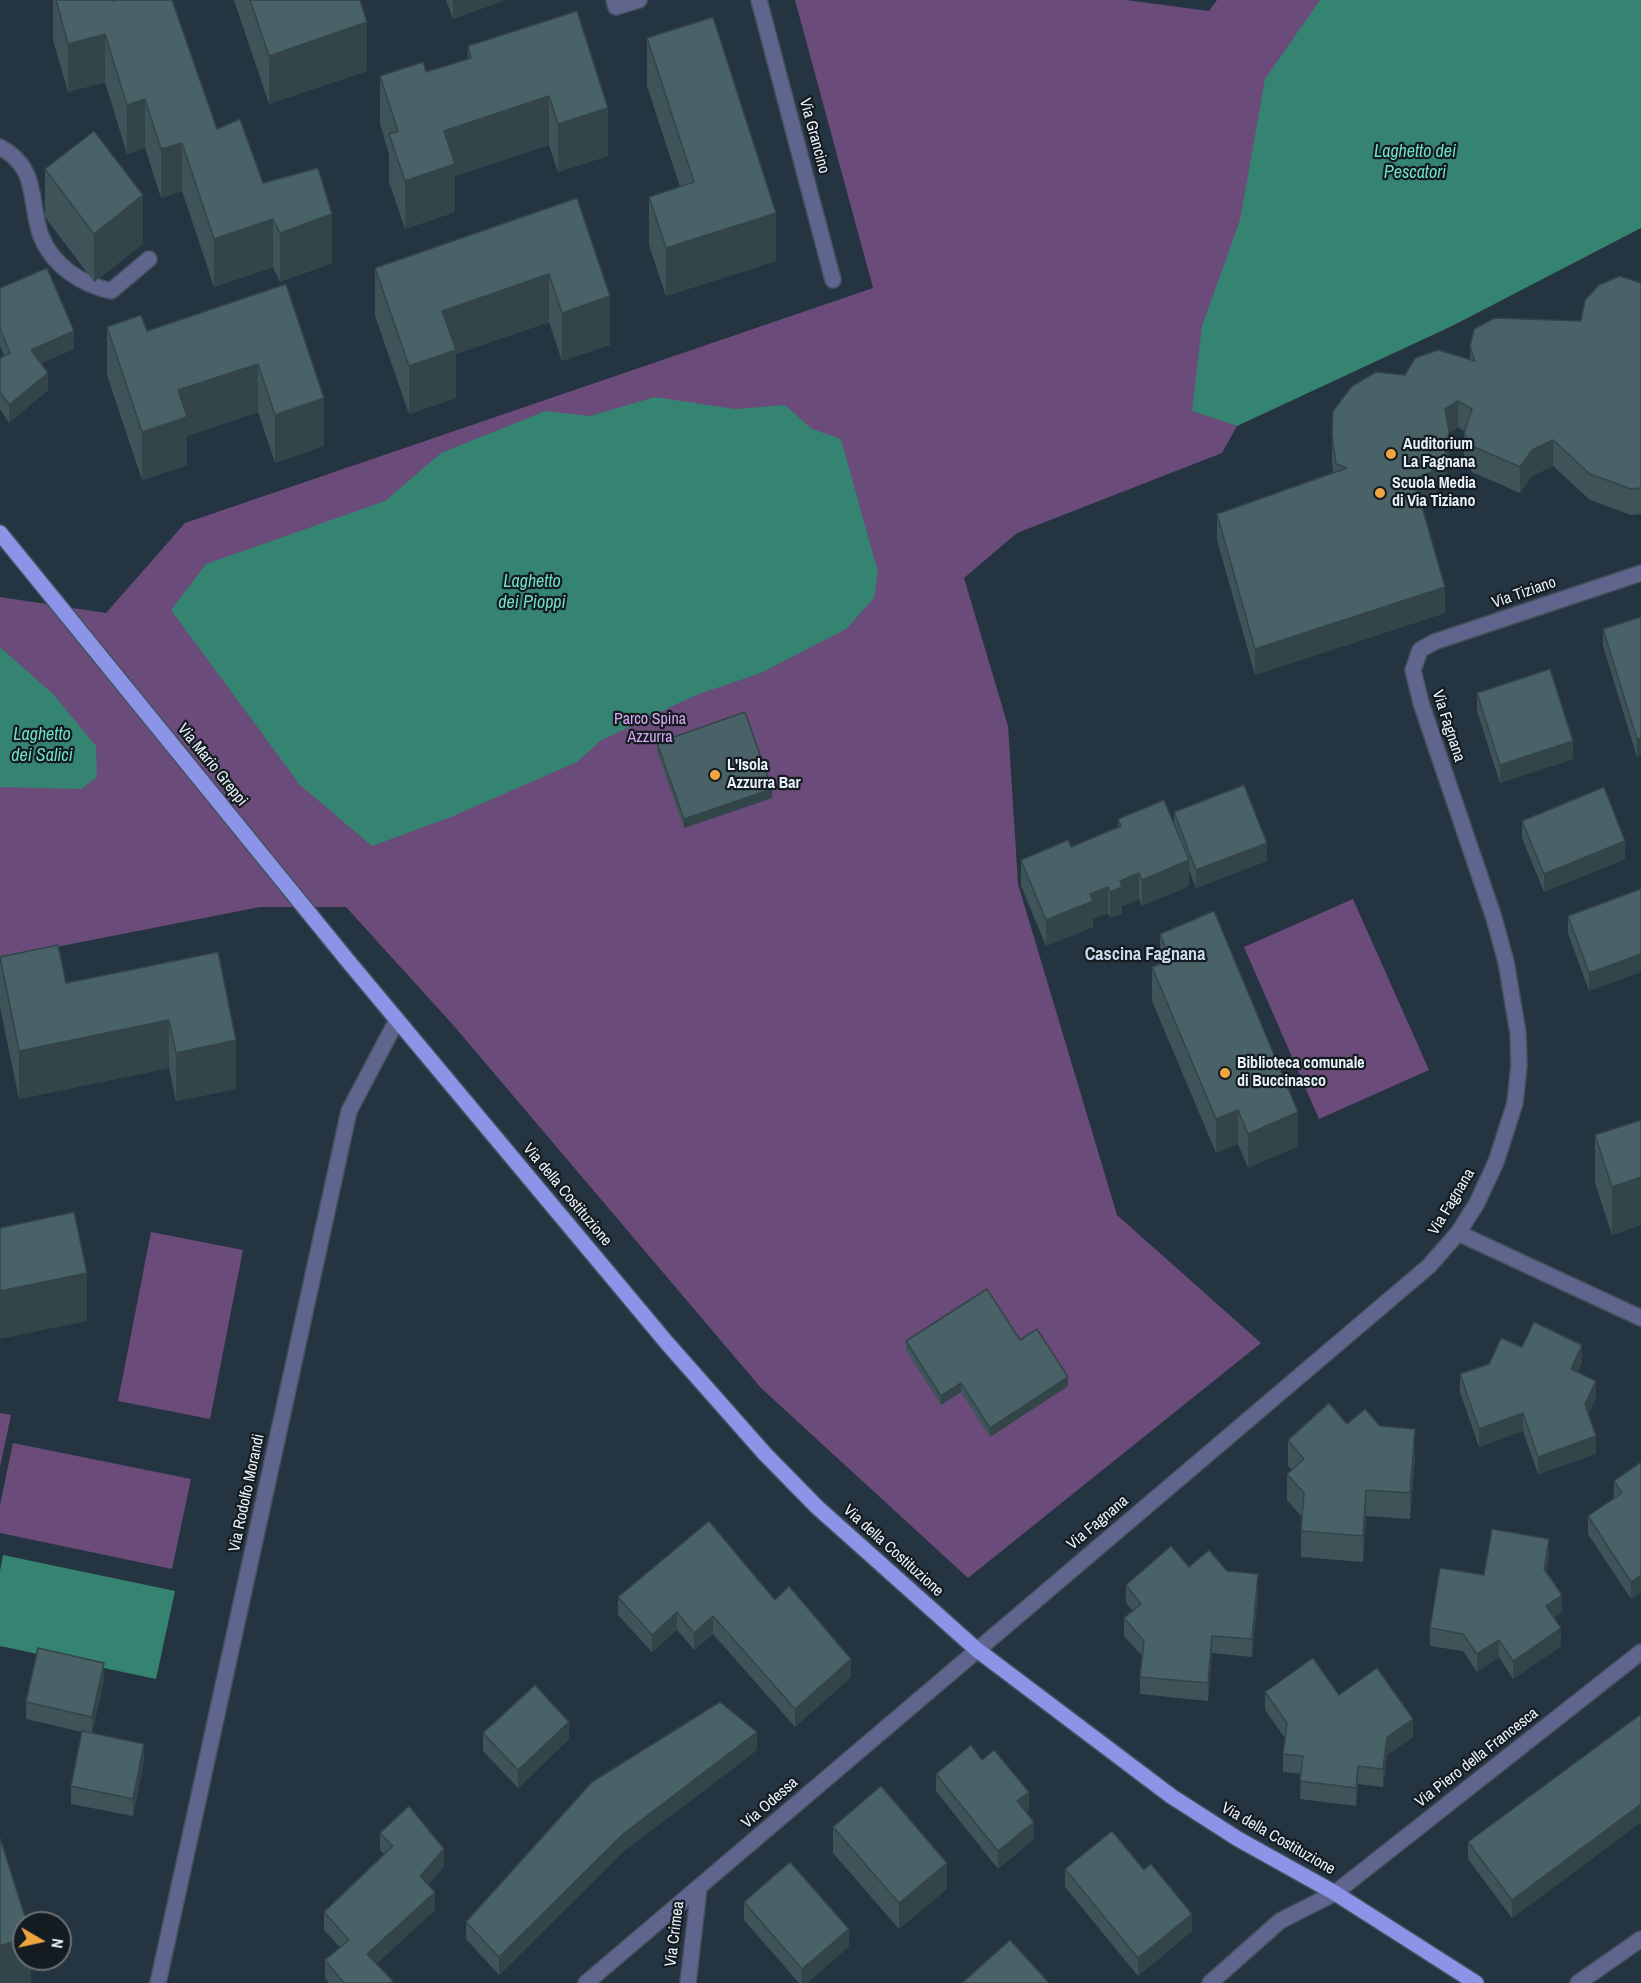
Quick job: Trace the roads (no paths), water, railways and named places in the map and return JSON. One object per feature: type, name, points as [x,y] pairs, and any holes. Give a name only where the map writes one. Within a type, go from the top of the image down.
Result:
[{"type":"main road","name":"Via Mario Greppi","points":[[0,532],[397,1020]]},
{"type":"main road","name":"Via della Costituzione","points":[[397,1020],[667,1343],[765,1454],[817,1507],[976,1649],[1171,1796],[1238,1839],[1335,1893],[1476,1983]]},
{"type":"street","points":[[614,0],[616,7],[639,0]]},
{"type":"street","name":"Via Grancino","points":[[759,0],[834,280]]},
{"type":"street","points":[[0,147],[15,155],[31,181],[41,234],[50,252],[67,270],[88,285],[111,291],[149,260]]},
{"type":"street","name":"Via Tiziano","points":[[1420,650],[1434,642],[1641,573]]},
{"type":"street","name":"Via Fagnana","points":[[976,1649],[1429,1266],[1458,1233],[1477,1203],[1496,1162],[1515,1103],[1519,1065],[1518,1033],[1506,962],[1494,918],[1421,703],[1413,670],[1420,650]]},
{"type":"street","name":"Via Rodolfo Morandi","points":[[158,1983],[349,1111],[397,1020]]},
{"type":"street","points":[[1458,1233],[1641,1318]]},
{"type":"street","name":"Via Odessa","points":[[586,1983],[976,1649]]},
{"type":"street","name":"Via Piero della Francesca","points":[[1210,1983],[1281,1922],[1335,1893],[1641,1652]]},
{"type":"street","name":"Via Crimea","points":[[688,1983],[699,1888]]},
{"type":"street","points":[[1578,1983],[1641,1939]]},
{"type":"water","name":"Laghetto dei Pescatori","points":[[1320,0],[1641,0],[1641,228],[1452,326],[1237,426],[1192,411],[1202,326],[1240,220],[1265,79]]},
{"type":"water","name":"Laghetto dei Pioppi","points":[[655,397],[735,409],[785,405],[812,429],[841,439],[878,572],[874,598],[846,629],[761,673],[696,695],[600,741],[577,762],[451,817],[372,846],[300,785],[171,610],[206,564],[385,501],[441,453],[545,411],[590,416]]},
{"type":"water","name":"Laghetto dei Salici","points":[[0,647],[53,694],[96,746],[97,777],[81,789],[0,787]]},
{"type":"water","points":[[3,1555],[175,1591],[156,1679],[0,1646],[0,1571]]},
{"type":"place","name":"Auditorium La Fagnana","points":[[1391,454]]},
{"type":"place","name":"Scuola Media di Via Tiziano","points":[[1380,493]]},
{"type":"place","name":"L'Isola Azzurra Bar","points":[[715,775]]},
{"type":"place","name":"Biblioteca comunale di Buccinasco","points":[[1225,1073]]},
{"type":"district","name":"Cascina Fagnana","points":[[1145,955]]},
{"type":"park label","name":"Parco Spina Azzurra","points":[[650,729]]}]
